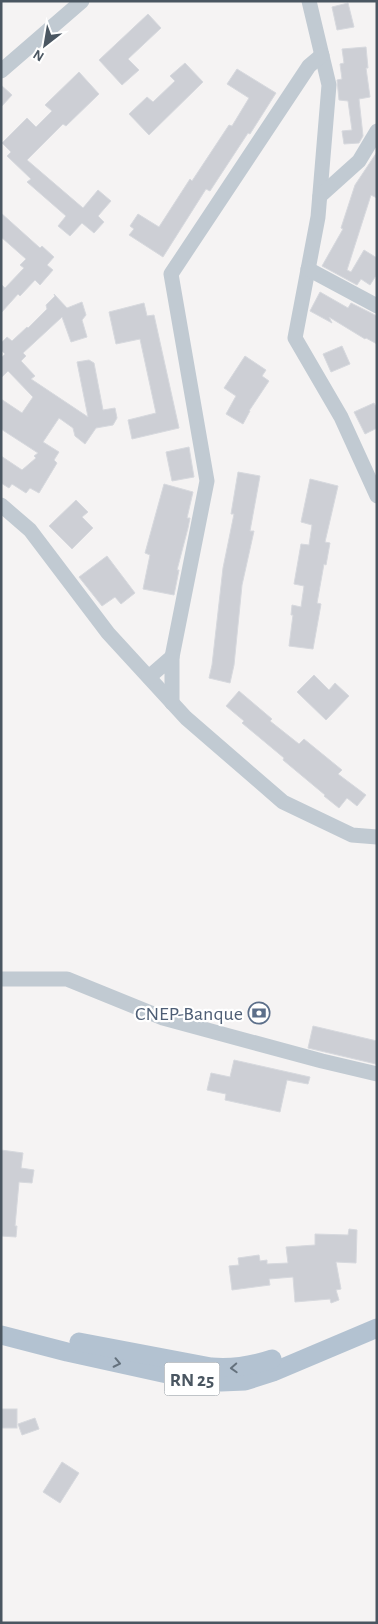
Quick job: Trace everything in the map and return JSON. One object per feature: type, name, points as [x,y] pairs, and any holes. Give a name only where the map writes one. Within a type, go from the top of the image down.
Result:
[{"type":"main road","points":[[1,1322],[82,1342],[211,1368],[233,1369],[251,1366],[274,1358],[377,1314]]},
{"type":"main road","name":"RN 25","points":[[1,1335],[200,1381],[221,1382],[245,1381],[264,1375],[377,1328]]},
{"type":"street","points":[[1,71],[82,1]]},
{"type":"street","points":[[309,1],[329,85],[318,216],[295,338],[341,417],[376,490]]},
{"type":"street","points":[[172,703],[172,657],[207,481],[171,274],[309,66],[322,55]]},
{"type":"street","points":[[320,196],[359,161],[377,131]]},
{"type":"street","points":[[308,269],[375,301]]},
{"type":"street","points":[[1,505],[30,530],[108,632],[186,718],[283,802],[352,835],[377,836]]},
{"type":"street","points":[[149,677],[172,657]]},
{"type":"street","points":[[1,979],[67,979],[163,1018],[377,1074]]},
{"type":"building","points":[[348,3],[354,27],[337,30],[332,7]]},
{"type":"building","points":[[148,14],[161,28],[128,59],[139,70],[122,85],[99,60]]},
{"type":"building","points":[[366,47],[368,68],[366,68],[370,97],[359,99],[363,136],[359,143],[344,144],[342,131],[352,130],[348,101],[339,100],[337,80],[342,79],[340,64],[344,63],[342,49]]},
{"type":"building","points":[[185,63],[203,82],[149,135],[129,114],[147,97],[153,102],[175,81],[170,76]]},
{"type":"building","points":[[237,69],[276,93],[210,191],[206,189],[163,257],[129,235],[134,229],[130,226],[138,214],[159,227],[190,179],[192,181],[229,125],[232,126],[249,98],[227,84]]},
{"type":"building","points":[[79,72],[99,94],[66,126],[63,124],[27,160],[83,208],[98,190],[111,201],[98,216],[104,222],[94,233],[82,223],[70,236],[58,226],[66,216],[27,182],[31,179],[7,156],[11,152],[2,143],[27,118],[36,127],[52,111],[45,105]]},
{"type":"building","points":[[1,85],[12,95],[1,107]]},
{"type":"building","points":[[377,152],[377,198],[371,195],[347,270],[351,272],[364,250],[377,258],[377,274],[370,285],[361,279],[357,285],[322,266],[343,229],[341,228],[355,185]]},
{"type":"building","points":[[1,213],[40,248],[42,246],[54,257],[47,265],[53,270],[40,285],[35,280],[20,296],[18,294],[1,313],[1,284],[5,288],[24,268],[20,265],[26,259],[1,237]]},
{"type":"building","points":[[320,292],[348,308],[351,303],[377,316],[377,344],[365,339],[329,317],[332,323],[310,311]]},
{"type":"building","points":[[54,294],[67,308],[82,302],[86,315],[82,320],[87,337],[71,342],[62,317],[23,353],[26,356],[21,361],[35,376],[31,379],[88,417],[77,362],[89,360],[94,363],[103,410],[115,408],[117,418],[113,425],[96,428],[85,444],[75,436],[73,428],[59,418],[43,442],[59,452],[54,460],[57,463],[39,493],[30,488],[26,493],[12,484],[9,488],[1,483],[1,456],[22,470],[36,458],[34,456],[38,453],[1,429],[1,399],[22,413],[33,397],[8,371],[1,378],[1,358],[5,354],[1,350],[1,343],[7,337],[12,341],[28,328],[47,309],[46,305],[55,296]]},
{"type":"building","points":[[144,303],[147,316],[154,315],[179,428],[132,439],[128,420],[156,413],[140,339],[116,344],[109,312]]},
{"type":"building","points":[[342,346],[350,364],[331,372],[323,354]]},
{"type":"building","points":[[245,356],[266,370],[262,376],[269,381],[249,411],[243,424],[226,414],[236,396],[224,388]]},
{"type":"building","points":[[374,403],[377,408],[377,428],[365,434],[354,412]]},
{"type":"building","points":[[189,447],[194,477],[172,481],[166,452]]},
{"type":"building","points":[[238,472],[260,476],[250,531],[254,531],[242,585],[234,665],[230,683],[209,678],[223,568],[234,514],[231,514]]},
{"type":"building","points":[[310,479],[338,486],[325,542],[330,543],[317,603],[321,604],[313,649],[289,646],[293,615],[291,615],[292,605],[301,607],[304,586],[294,584],[301,544],[309,545],[312,525],[301,522]]},
{"type":"building","points":[[164,484],[193,492],[187,518],[190,518],[177,570],[179,570],[174,595],[143,589],[150,555],[145,553]]},
{"type":"building","points":[[76,500],[88,512],[82,517],[93,528],[72,549],[49,526]]},
{"type":"building","points":[[107,556],[135,593],[121,604],[115,597],[102,606],[79,577]]},
{"type":"building","points":[[314,675],[329,690],[335,683],[349,696],[326,720],[297,692]]},
{"type":"building","points":[[239,691],[272,719],[270,721],[299,744],[304,739],[342,770],[338,774],[366,795],[357,806],[347,798],[339,808],[242,723],[244,721],[226,706]]},
{"type":"building","points":[[313,1026],[377,1041],[376,1064],[308,1048]]},
{"type":"building","points":[[234,1060],[310,1077],[308,1084],[287,1080],[280,1112],[225,1100],[226,1094],[207,1090],[211,1073],[230,1077]]},
{"type":"building","points":[[1,1150],[23,1153],[21,1168],[34,1170],[32,1183],[19,1182],[15,1226],[17,1226],[16,1237],[1,1236]]},
{"type":"building","points":[[349,1229],[357,1230],[356,1263],[336,1262],[341,1289],[336,1290],[339,1300],[331,1303],[330,1299],[295,1302],[293,1277],[269,1279],[270,1285],[232,1290],[229,1266],[239,1265],[238,1258],[259,1255],[260,1261],[267,1260],[267,1264],[288,1263],[286,1247],[315,1245],[315,1234],[348,1235]]},
{"type":"building","points":[[1,1409],[17,1409],[17,1428],[1,1428]]},
{"type":"building","points":[[35,1418],[39,1429],[22,1435],[18,1424]]},
{"type":"building","points":[[62,1462],[79,1473],[60,1503],[43,1492]]},
{"type":"place","name":"CNEP-Banque","points":[[259,1013]]}]
